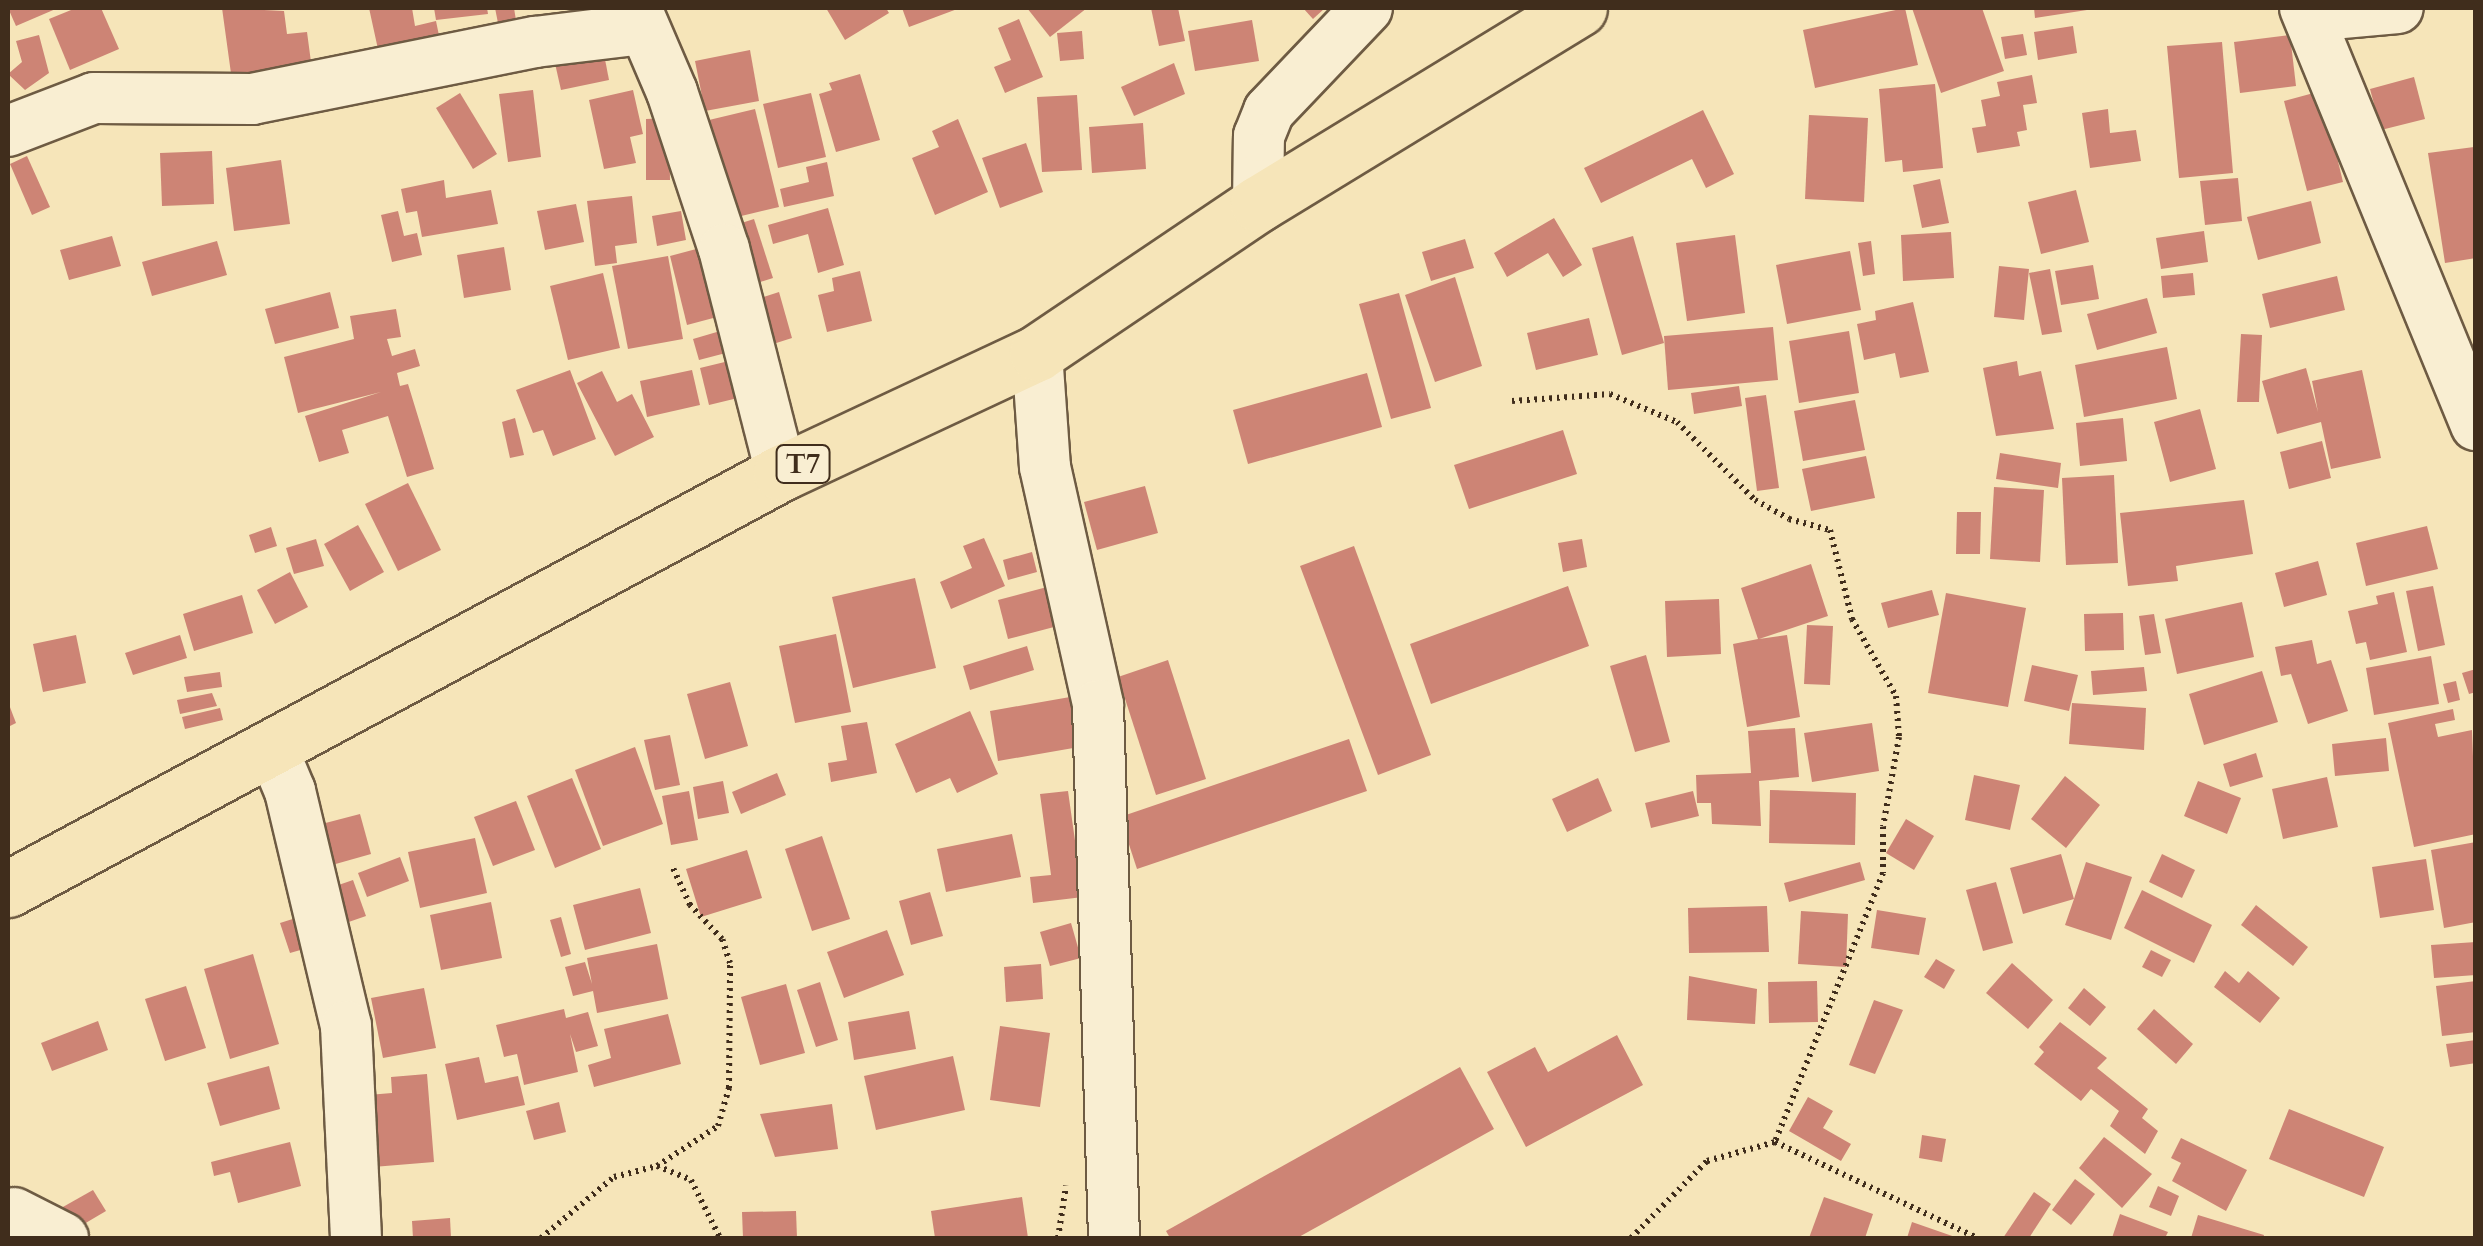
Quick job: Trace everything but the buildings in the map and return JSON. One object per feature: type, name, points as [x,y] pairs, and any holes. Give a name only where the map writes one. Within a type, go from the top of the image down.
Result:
[{"type":"highway","name":"T7","points":[[8,889],[781,472],[1037,353],[1258,204],[1579,8]]},
{"type":"street","points":[[1258,204],[1260,136],[1269,111],[1366,8]]},
{"type":"street","points":[[2398,8],[2307,12],[2476,425]]},
{"type":"street","points":[[8,131],[94,98],[252,99],[639,18],[672,92],[724,250],[781,472]]},
{"type":"street","points":[[1037,353],[1045,467],[1098,705],[1114,1238]]},
{"type":"street","points":[[272,748],[290,791],[346,1026],[356,1238]]},
{"type":"street","points":[[16,1217],[63,1238]]},
{"type":"path","points":[[1512,402],[1610,394],[1677,422],[1756,500],[1789,519],[1830,530],[1852,620],[1896,696],[1899,737],[1883,827],[1883,873],[1776,1142]]},
{"type":"path","points":[[541,1238],[614,1177],[657,1166],[718,1126],[729,1088],[730,963],[722,939],[690,904],[673,868]]},
{"type":"path","points":[[1631,1238],[1707,1161],[1776,1142],[1954,1222],[1977,1238]]},
{"type":"path","points":[[657,1166],[691,1180],[720,1238]]}]
